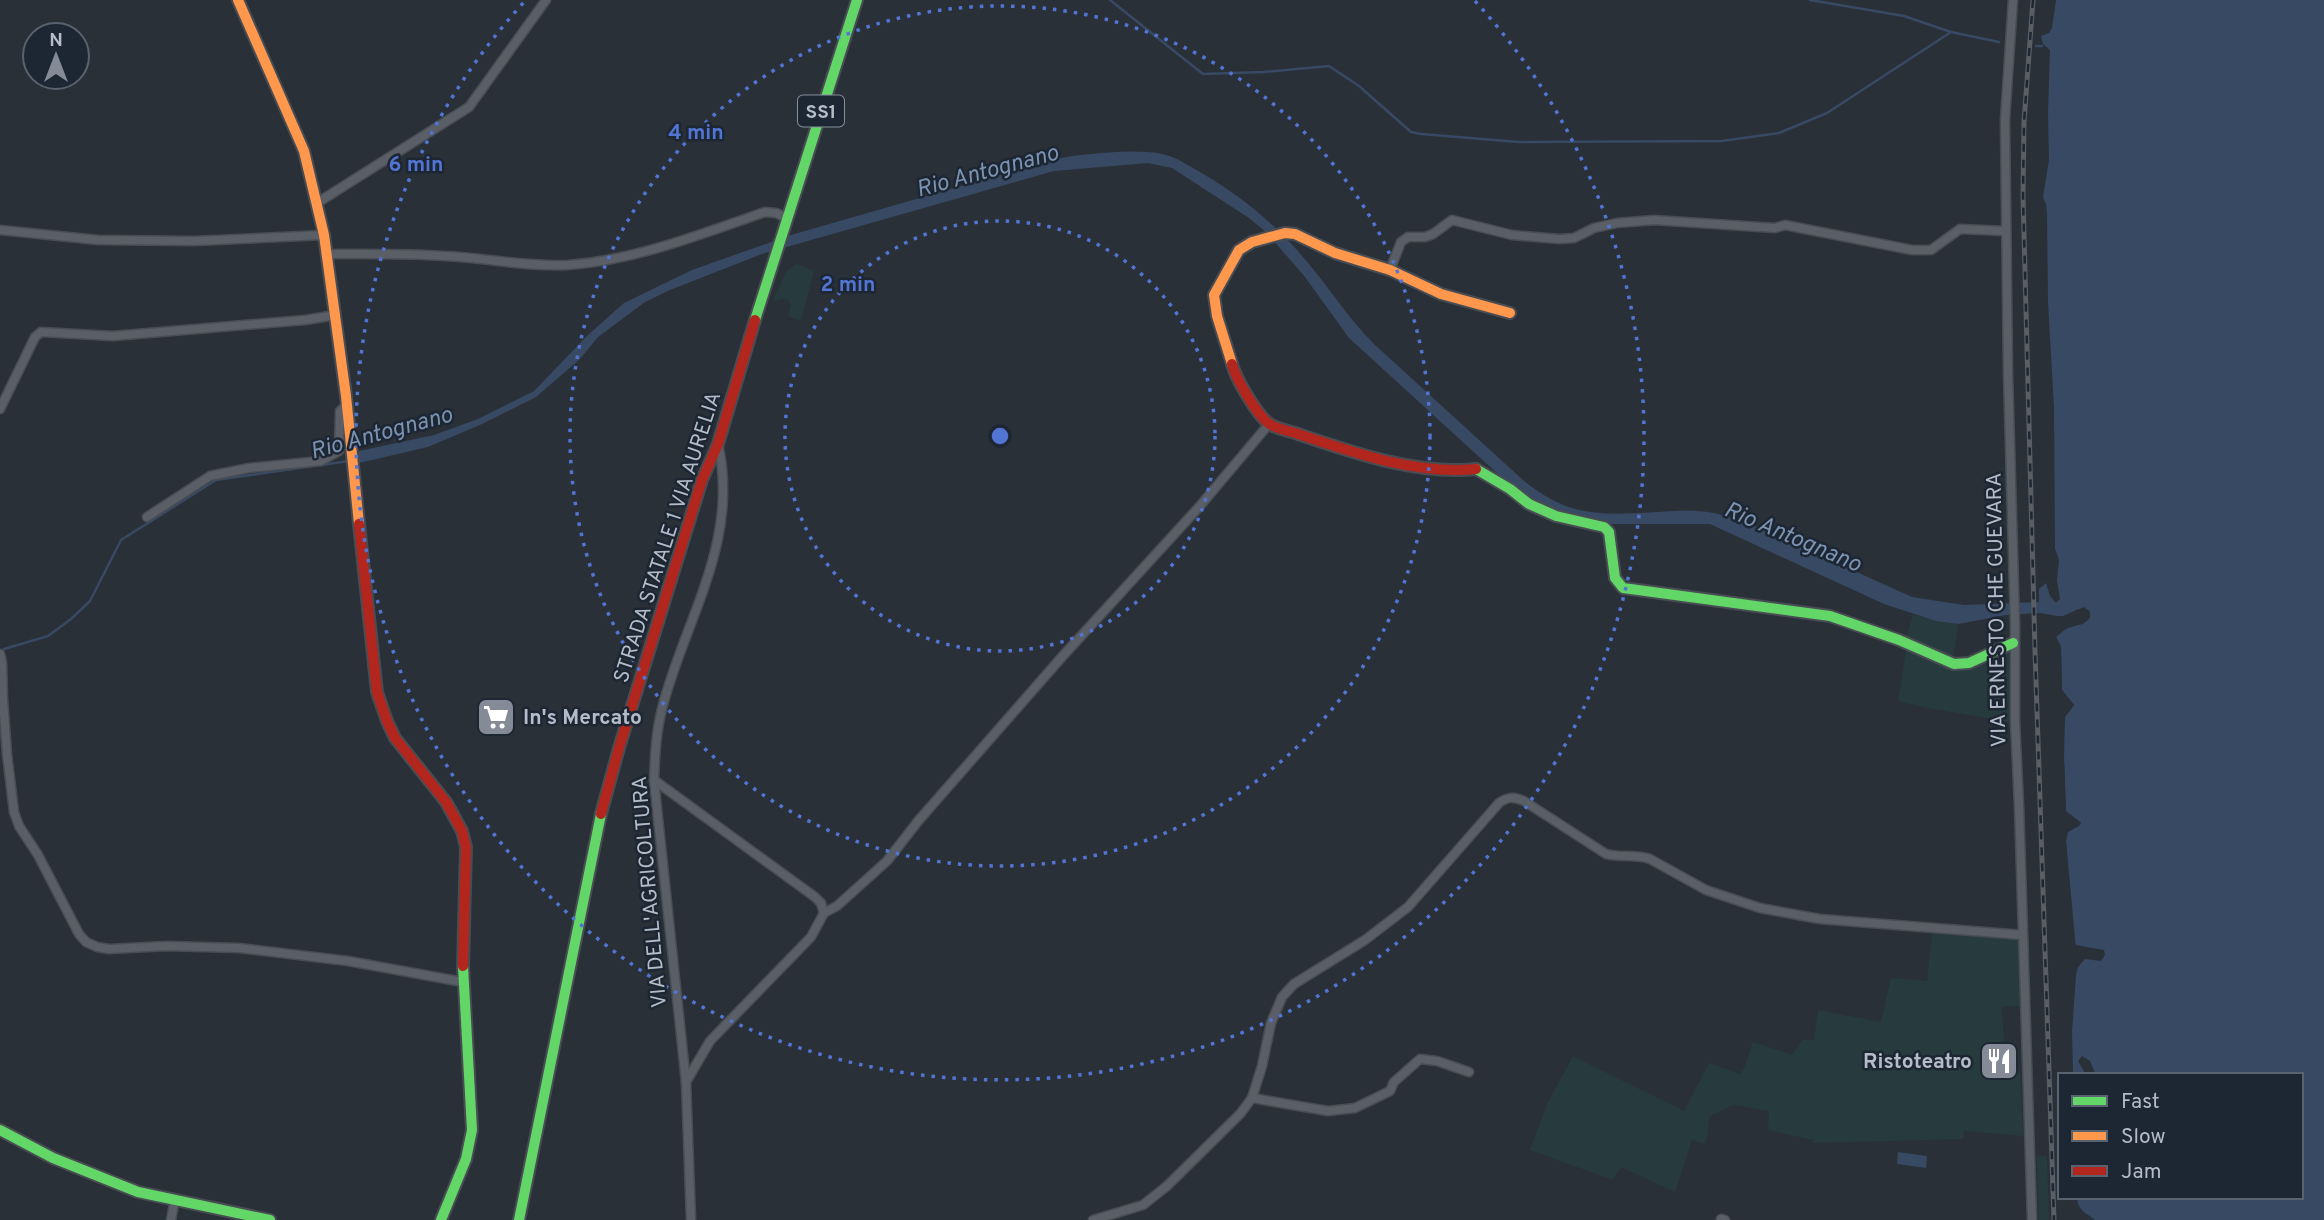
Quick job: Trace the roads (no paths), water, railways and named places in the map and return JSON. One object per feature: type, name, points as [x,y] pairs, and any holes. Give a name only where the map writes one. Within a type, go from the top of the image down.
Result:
[{"type":"street","points":[[238,0],[304,151],[324,235],[336,314],[377,692],[395,738],[456,816],[464,831],[466,862],[463,982],[472,1130],[466,1159],[442,1220]]},
{"type":"street","points":[[317,203],[469,107],[546,0]]},
{"type":"street","name":"STRADA STATALE 1 VIA AURELIA","points":[[519,1220],[591,857],[606,795],[702,480],[718,444],[775,252],[857,0]]},
{"type":"street","name":"VIA ERNESTO CHE GUEVARA","points":[[2013,0],[2005,120],[2008,373],[2015,624],[2013,643],[2032,1220]]},
{"type":"street","points":[[327,254],[444,256],[512,264],[570,265],[669,246],[765,212],[776,213],[786,220]]},
{"type":"street","points":[[1390,270],[1401,242],[1408,237],[1433,234],[1452,220],[1512,235],[1559,239],[1574,238],[1594,228],[1617,223],[1654,219],[1775,228],[1785,225],[1912,250],[1931,250],[1960,229],[2006,231]]},
{"type":"street","points":[[0,230],[98,240],[180,241],[324,235]]},
{"type":"street","points":[[1510,313],[1441,293],[1390,270],[1335,253],[1294,233],[1263,238],[1239,250],[1214,295],[1217,316],[1236,378],[1269,425],[1341,449],[1414,466],[1460,471],[1476,469],[1529,504],[1556,516],[1604,527],[1609,532],[1615,578],[1623,588],[1829,616],[1899,640],[1954,664],[1969,663],[2013,643]]},
{"type":"street","points":[[0,409],[35,337],[41,332],[113,336],[305,320],[336,314]]},
{"type":"street","points":[[147,517],[210,476],[226,471],[329,458],[339,451],[340,411],[346,405]]},
{"type":"street","points":[[686,1082],[710,1041],[811,937],[824,913],[837,906],[887,861],[919,820],[1269,425]]},
{"type":"street","name":"VIA DELL'AGRICOLTURA","points":[[691,1220],[686,1082],[654,780],[655,744],[662,706],[712,570],[722,506],[722,463],[718,444]]},
{"type":"street","points":[[0,654],[14,812],[19,826],[86,942],[109,949],[167,946],[252,950],[348,961],[463,982]]},
{"type":"street","points":[[654,780],[815,897],[821,903],[824,913]]},
{"type":"street","points":[[1093,1220],[1143,1205],[1167,1186],[1240,1114],[1252,1098],[1271,1023],[1282,997],[1294,984],[1365,940],[1408,907],[1506,798],[1524,801],[1606,854],[1642,856],[1706,890],[1760,908],[1821,919],[2023,935]]},
{"type":"street","points":[[1252,1098],[1295,1107],[1343,1111],[1390,1091],[1394,1082],[1420,1059],[1437,1061],[1469,1072]]},
{"type":"street","points":[[0,1130],[53,1158],[138,1192],[270,1220]]},
{"type":"street","points":[[171,1220],[175,1199]]},
{"type":"water","points":[[2056,0],[2324,0],[2324,1220],[2095,1220],[2079,1205],[2078,1199],[2303,1199],[2303,1073],[2095,1073],[2090,1061],[2082,1056],[2078,1061],[2085,1073],[2073,1072],[2072,1032],[2078,967],[2085,959],[2101,961],[2105,955],[2104,950],[2076,945],[2074,942],[2066,841],[2067,832],[2081,823],[2066,811],[2063,735],[2065,717],[2074,705],[2062,690],[2061,653],[2056,637],[2063,630],[2089,619],[2088,610],[2078,609],[2063,617],[2040,613],[2006,615],[1958,624],[1936,621],[1884,604],[1710,524],[1610,524],[1558,515],[1523,497],[1349,338],[1305,277],[1266,232],[1172,168],[1148,163],[1054,171],[762,254],[645,302],[598,337],[580,359],[536,397],[428,447],[359,463],[359,451],[434,435],[478,419],[534,391],[588,335],[624,303],[692,270],[791,235],[1055,159],[1108,152],[1151,152],[1179,160],[1235,195],[1263,217],[1289,241],[1374,344],[1524,481],[1555,501],[1598,513],[1697,511],[1724,515],[1750,524],[1912,597],[1964,605],[2039,602],[2039,589],[2046,583],[2050,596],[2056,603],[2060,599],[2057,580],[2059,560],[2055,549],[2054,407],[2048,302],[2047,214],[2043,197],[2049,160],[2050,50],[2043,44],[2041,36],[2049,33]]},
{"type":"water","points":[[1898,1152],[1927,1156],[1926,1168],[1897,1164]]},
{"type":"waterway","points":[[1110,0],[1203,74],[1329,66],[1359,86],[1411,132],[1519,142],[1722,141],[1779,133],[1827,113],[1951,32]]},
{"type":"waterway","points":[[1810,0],[1904,16],[1951,32],[1999,42]]},
{"type":"waterway","points":[[2036,46],[2042,46]]},
{"type":"waterway","name":"Rio Antognano","points":[[4,649],[48,636],[71,619],[90,601],[121,540],[216,480],[349,461]]},
{"type":"railway","points":[[2033,0],[2024,122],[2023,196],[2054,1220]]},
{"type":"place","name":"In's Mercato","points":[[496,717]]},
{"type":"place","name":"Ristoteatro","points":[[1999,1061]]}]
